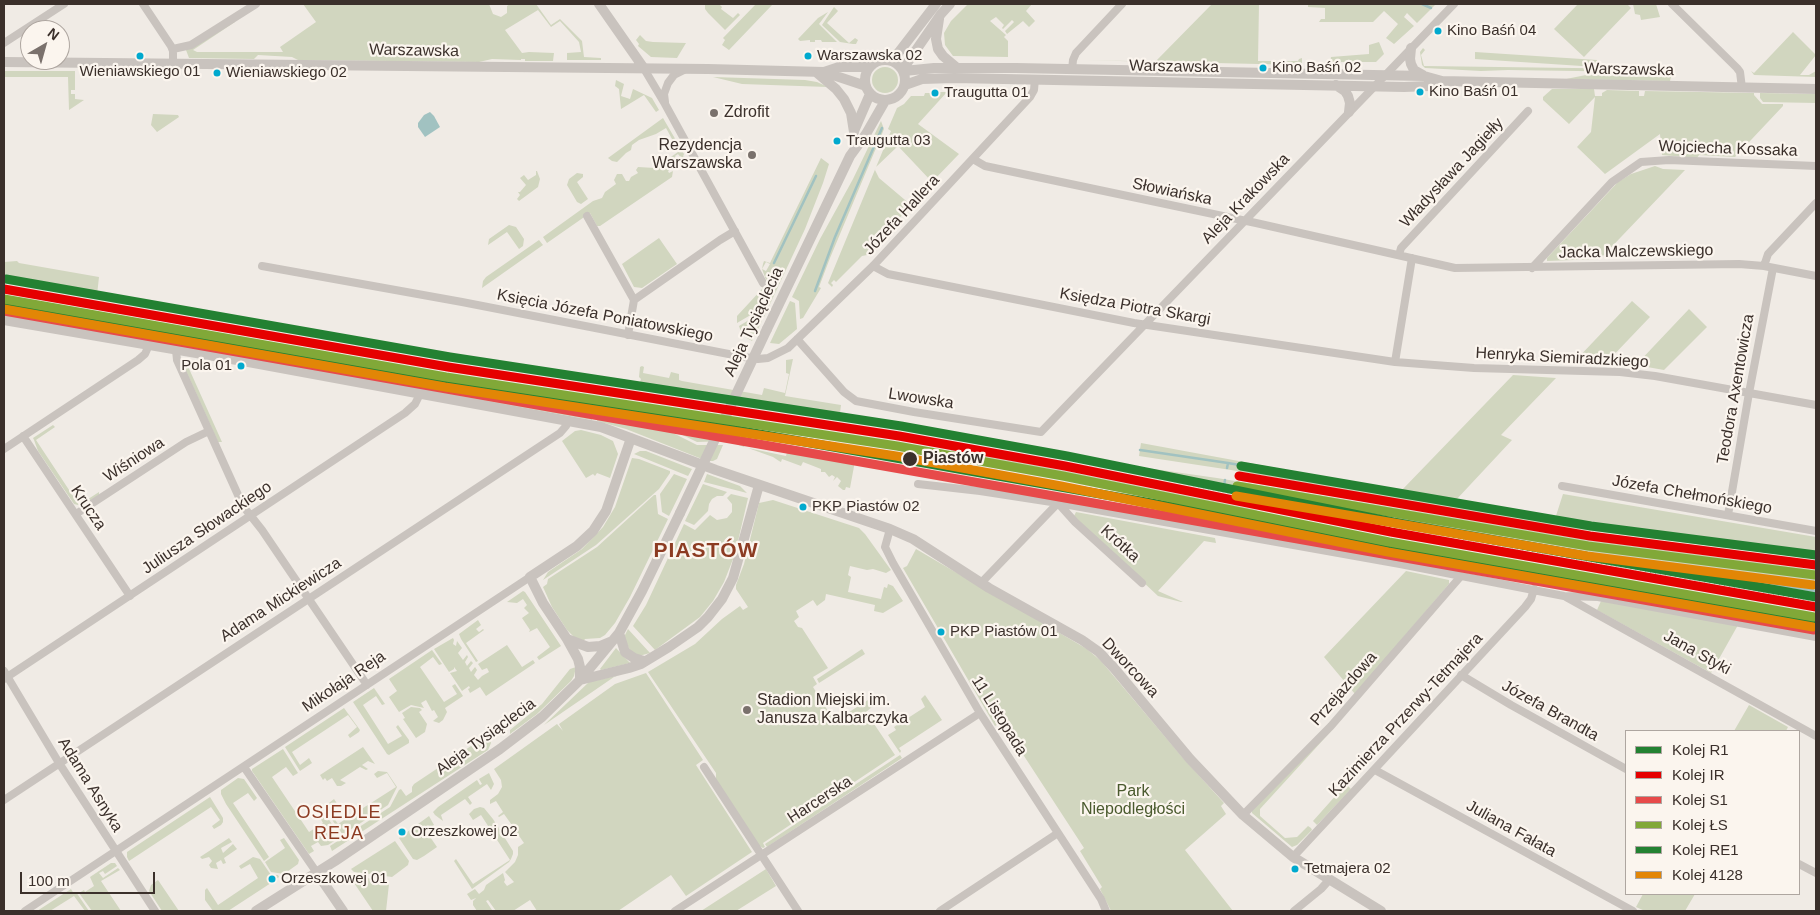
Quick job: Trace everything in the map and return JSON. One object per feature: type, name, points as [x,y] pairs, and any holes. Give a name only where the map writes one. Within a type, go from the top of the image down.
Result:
[{"type":"street","points":[[4,43],[64,4]]},
{"type":"street","points":[[143,4],[173,49],[173,64]]},
{"type":"street","points":[[173,49],[191,45],[256,4]]},
{"type":"street","points":[[599,4],[643,67],[665,104],[763,283]]},
{"type":"street","points":[[892,61],[936,4]]},
{"type":"street","points":[[903,70],[892,61],[877,61],[870,67],[865,76],[868,90],[877,99],[885,100],[898,96],[905,85],[903,70],[941,14],[950,4]]},
{"type":"street","points":[[1072,70],[1073,58],[1078,50],[1122,4]]},
{"type":"street","name":"Aleja Krakowska","points":[[1059,414],[1454,4]]},
{"type":"street","points":[[1672,4],[1737,68],[1740,72],[1742,88]]},
{"type":"street","points":[[941,14],[937,30],[937,44],[943,56],[956,68]]},
{"type":"street","points":[[1411,48],[1410,59],[1413,68],[1424,76]]},
{"type":"street","name":"Warszawska","points":[[4,62],[614,69],[643,67],[820,72],[839,67],[870,67]]},
{"type":"street","points":[[665,104],[664,94],[668,83],[674,75],[689,68]]},
{"type":"street","name":"Warszawska","points":[[903,70],[956,68],[1385,75],[1424,76],[1442,82],[1816,89]]},
{"type":"street","points":[[820,72],[844,99],[851,113],[854,132]]},
{"type":"street","name":"Warszawska","points":[[820,72],[868,90]]},
{"type":"street","name":"Warszawska","points":[[905,85],[922,79],[947,78],[1375,86],[1430,86],[1442,82]]},
{"type":"street","name":"Józefa Hallera","points":[[773,356],[782,352],[797,339],[873,266],[1030,97],[1034,90],[1034,79]]},
{"type":"street","points":[[1336,85],[1345,91],[1348,96],[1350,103],[1349,112]]},
{"type":"street","name":"Aleja Tysiąclecia","points":[[853,149],[854,132],[868,90]]},
{"type":"street","name":"Aleja Tysiąclecia","points":[[256,911],[317,873],[525,731],[580,680],[616,637],[642,592],[853,149],[866,134],[885,100]]},
{"type":"street","name":"Władysława Jagiełły","points":[[1399,255],[1401,248],[1528,111]]},
{"type":"street","name":"Słowiańska","points":[[973,159],[985,166],[1455,268]]},
{"type":"street","name":"Wojciecha Kossaka","points":[[1532,268],[1612,182],[1641,162],[1669,160],[1816,166]]},
{"type":"street","points":[[1764,266],[1768,254],[1816,203]]},
{"type":"street","points":[[587,216],[634,300],[628,335]]},
{"type":"street","points":[[634,300],[735,231]]},
{"type":"street","points":[[1395,362],[1412,258]]},
{"type":"street","name":"Jacka Malczewskiego","points":[[1455,268],[1739,264],[1764,266],[1816,276]]},
{"type":"street","name":"Księcia Józefa Poniatowskiego","points":[[262,266],[462,302],[752,359],[773,356]]},
{"type":"street","name":"Księdza Piotra Skargi","points":[[873,266],[888,274],[1127,322],[1395,362]]},
{"type":"street","name":"Teodora Axentowicza","points":[[1728,515],[1773,268]]},
{"type":"street","name":"Dworcowa","points":[[4,320],[601,427],[680,458],[890,529],[913,539],[981,583],[1082,640],[1098,652],[1114,668],[1190,760],[1243,815],[1293,857],[1382,911]]},
{"type":"street","name":"Lwowska","points":[[797,339],[844,392],[856,401],[1036,432],[1043,430],[1059,414]]},
{"type":"street","points":[[4,449],[138,360],[145,354],[149,345]]},
{"type":"street","points":[[176,350],[177,360],[241,502],[367,685]]},
{"type":"street","name":"Henryka Siemiradzkiego","points":[[1395,362],[1474,368],[1620,372],[1655,376],[1816,405]]},
{"type":"street","name":"Juliusza Słowackiego","points":[[5,676],[130,596],[405,413],[415,404],[420,394]]},
{"type":"street","name":"Adama Mickiewicza","points":[[4,800],[560,433],[568,420]]},
{"type":"street","name":"Wiśniowa","points":[[76,514],[186,442],[209,431]]},
{"type":"street","name":"Krucza","points":[[23,436],[130,596]]},
{"type":"street","name":"Mikołaja Reja","points":[[25,911],[577,546],[593,531],[609,504],[631,438]]},
{"type":"street","points":[[918,484],[1058,503],[1391,562],[1564,596],[1598,597],[1816,637]]},
{"type":"street","points":[[530,577],[543,603],[567,639],[580,663],[580,680],[629,668],[656,656],[698,627],[722,600],[738,564],[759,485]]},
{"type":"street","name":"Józefa Chełmońskiego","points":[[1562,486],[1816,531]]},
{"type":"street","points":[[981,583],[1058,503]]},
{"type":"street","name":"Krótka","points":[[1058,503],[1075,522],[1142,583]]},
{"type":"street","name":"11 Listopada","points":[[890,529],[885,544],[886,550],[980,713],[1101,899],[1106,911]]},
{"type":"street","name":"Przejazdowa","points":[[1243,815],[1331,726],[1462,576]]},
{"type":"street","name":"Kazimierza Przerwy-Tetmajera","points":[[1293,857],[1526,607],[1534,589]]},
{"type":"street","name":"Jana Styki","points":[[1564,596],[1816,736]]},
{"type":"street","points":[[567,639],[580,645],[594,647],[616,637],[625,652],[634,658],[644,661]]},
{"type":"street","name":"Józefa Brandta","points":[[1461,675],[1625,768]]},
{"type":"street","name":"Adama Asnyka","points":[[5,676],[115,852],[155,911]]},
{"type":"street","name":"Harcerska","points":[[675,911],[980,713]]},
{"type":"street","points":[[244,767],[343,911]]},
{"type":"street","points":[[704,768],[798,911]]},
{"type":"street","name":"Juliana Fałata","points":[[1376,770],[1633,911]]},
{"type":"street","points":[[940,911],[1058,834]]},
{"type":"street","points":[[1800,865],[1816,873]]},
{"type":"street","points":[[1294,911],[1329,880]]},
{"type":"green space","points":[[303,4],[489,4],[493,14],[501,17],[507,13],[507,6],[510,4],[536,4],[551,25],[560,19],[582,41],[584,57],[601,58],[601,60],[567,60],[567,53],[581,52],[579,42],[560,21],[551,27],[538,10],[505,30],[522,53],[554,53],[553,61],[525,61],[525,59],[492,59],[479,62],[298,60],[292,57],[258,55],[254,59],[189,58],[186,50],[235,21],[193,50],[197,52],[283,52],[280,47],[316,22]]},
{"type":"green space","points":[[705,4],[719,4],[722,7],[721,9],[733,18],[738,13],[740,15],[725,30],[708,13],[705,9]]},
{"type":"green space","points":[[756,4],[773,4],[729,50],[722,45],[725,40],[723,38]]},
{"type":"green space","points":[[968,4],[1032,4],[1026,11],[1035,21],[1029,27],[1023,21],[1007,34],[1005,31],[1014,22],[1012,20],[1003,29],[1004,25],[996,17],[990,21],[1006,35],[1004,37],[1008,41],[1008,57],[953,56],[945,45],[944,33],[951,21]]},
{"type":"green space","points":[[1212,4],[1259,4],[1258,61],[1298,61],[1302,58],[1302,65],[1155,62]]},
{"type":"green space","points":[[1308,4],[1436,4],[1417,23],[1407,13],[1404,17],[1414,26],[1394,44],[1386,38],[1398,24],[1384,11],[1373,22],[1319,22],[1321,19],[1325,19],[1325,8],[1308,7]]},
{"type":"green space","points":[[1578,4],[1627,4],[1631,8],[1584,57],[1554,29]]},
{"type":"green space","points":[[1633,4],[1656,4],[1660,17],[1641,20],[1640,15],[1635,14]]},
{"type":"green space","points":[[834,7],[838,11],[827,23],[849,43],[855,38],[858,40],[856,44],[840,42],[822,25]]},
{"type":"green space","points":[[828,12],[819,24],[837,42],[815,40],[815,42],[810,42],[810,40],[800,41],[798,39],[818,18]]},
{"type":"green space","points":[[1793,32],[1816,55],[1800,75],[1809,75],[1816,71],[1816,77],[1754,75],[1751,71],[1754,73]]},
{"type":"green space","points":[[640,35],[646,41],[686,43],[677,58],[651,57],[638,46],[639,44],[636,40]]},
{"type":"green space","points":[[1379,42],[1384,54],[1376,62],[1330,62],[1331,57],[1369,54],[1369,45]]},
{"type":"green space","points":[[1423,48],[1425,50],[1421,55],[1424,66],[1648,69],[1646,72],[1481,71],[1425,68],[1422,65],[1420,52]]},
{"type":"green space","points":[[1475,52],[1597,60],[1597,67],[1475,59]]},
{"type":"green space","points":[[885,67],[894,71],[898,80],[894,89],[885,93],[876,89],[872,80],[876,71]]},
{"type":"green space","points":[[4,71],[75,71],[75,90],[71,90],[71,94],[75,94],[75,99],[84,100],[69,110],[68,77],[4,77]]},
{"type":"green space","points":[[1586,75],[1671,77],[1670,81],[1566,79]]},
{"type":"green space","points":[[713,77],[805,80],[817,82],[828,87],[742,84]]},
{"type":"green space","points":[[616,80],[624,84],[621,96],[630,99],[633,89],[652,98],[659,110],[656,112],[644,95],[621,109],[619,89],[615,86]]},
{"type":"green space","points":[[1552,89],[1594,89],[1595,96],[1602,96],[1602,93],[1607,90],[1639,91],[1639,96],[1644,96],[1645,91],[1754,93],[1762,104],[1783,104],[1783,106],[1735,157],[1699,155],[1697,158],[1662,155],[1660,134],[1605,174],[1577,147],[1591,132],[1595,97],[1569,124],[1543,100],[1543,97]]},
{"type":"green space","points":[[947,92],[918,124],[959,154],[932,182],[898,146],[876,167],[891,131],[888,129],[897,108],[904,104],[911,96]]},
{"type":"green space","points":[[1760,93],[1816,94],[1816,103],[1763,102],[1760,98]]},
{"type":"green space","points":[[153,114],[178,115],[179,117],[157,132],[151,125]]},
{"type":"green space","points":[[663,118],[684,154],[682,158],[684,156],[686,160],[668,171],[669,173],[673,171],[672,177],[600,226],[597,226],[590,213],[547,243],[543,237],[593,201],[602,198],[605,192],[616,184],[614,180],[617,174],[622,174],[626,181],[629,181],[631,177],[638,173],[636,170],[638,167],[655,168],[678,152],[666,128],[639,140],[617,162],[608,158]],"holes":[[[678,154],[682,159],[679,162],[675,156]]]},
{"type":"green space","points":[[881,121],[884,129],[830,258],[819,287],[821,288],[803,318],[800,319],[799,301],[792,297]]},
{"type":"green space","points":[[821,158],[829,164],[823,183],[805,229],[764,317],[754,313],[737,323],[737,316],[762,289],[766,280],[762,269],[764,261],[770,263]],"holes":[[[766,262],[770,264],[766,271],[762,269]]]},
{"type":"green space","points":[[1655,166],[1663,169],[1685,170],[1600,259],[1547,261],[1547,258],[1618,182],[1631,174]]},
{"type":"green space","points":[[875,170],[879,178],[911,205],[867,255],[862,256],[836,282],[834,280],[831,283],[832,287],[828,283]]},
{"type":"green space","points":[[536,171],[540,179],[538,187],[519,201],[517,199],[520,195],[518,192],[526,185],[520,178],[524,175],[528,180],[536,175]]},
{"type":"green space","points":[[577,173],[583,174],[583,177],[577,182],[588,199],[581,204],[577,202],[567,185],[569,179]]},
{"type":"green space","points":[[509,225],[516,227],[524,239],[523,246],[519,249],[507,232],[488,245],[489,239]]},
{"type":"green space","points":[[659,238],[677,264],[642,288],[634,287],[622,264]]},
{"type":"green space","points":[[539,240],[543,245],[482,288],[486,277]]},
{"type":"green space","points":[[17,261],[19,263],[99,277],[97,295],[507,365],[508,363],[640,382],[640,367],[642,366],[644,367],[643,373],[669,378],[671,372],[679,374],[679,380],[682,381],[762,395],[764,388],[785,393],[789,374],[786,373],[786,360],[793,359],[785,396],[841,405],[840,413],[748,401],[717,399],[546,373],[4,279],[4,262]]},
{"type":"green space","points":[[790,301],[795,303],[797,329],[779,344],[770,343]]},
{"type":"green space","points":[[1632,301],[1650,317],[1607,362],[1575,361]]},
{"type":"green space","points":[[4,307],[118,327],[123,331],[4,310]]},
{"type":"green space","points":[[1689,309],[1707,327],[1664,370],[1636,365]]},
{"type":"green space","points":[[4,312],[592,416],[592,420],[4,316]]},
{"type":"green space","points":[[754,317],[762,321],[752,341],[742,335],[739,326]]},
{"type":"green space","points":[[144,333],[519,397],[540,405],[140,334]]},
{"type":"green space","points":[[182,362],[186,362],[222,442],[218,442]]},
{"type":"green space","points":[[1513,375],[1556,378],[1501,435],[1512,440],[1456,500],[1554,522],[1563,494],[1816,537],[1816,559],[1515,520],[1231,470],[1139,456],[1141,443],[1401,491]]},
{"type":"green space","points":[[555,405],[726,434],[724,440],[745,445],[744,447],[728,441],[697,442],[664,426],[549,406]]},
{"type":"green space","points":[[598,417],[663,428],[697,445],[723,445],[717,459],[707,461],[626,429],[597,421]]},
{"type":"green space","points":[[53,425],[55,427],[36,440],[79,505],[99,492],[99,495],[82,506],[74,504],[38,451],[33,438]]},
{"type":"green space","points":[[581,430],[601,435],[613,441],[618,454],[610,478],[597,473],[595,476],[593,474],[586,478],[562,441],[575,431]]},
{"type":"green space","points":[[748,448],[786,456],[785,448],[855,461],[850,488],[846,487],[843,490],[838,486],[841,481],[837,477],[833,481],[835,477],[832,475],[829,477],[825,472],[821,472],[821,469],[803,462],[801,466],[782,459],[781,462]]},
{"type":"green space","points":[[951,449],[1257,510],[1256,512],[1047,476],[1048,469],[950,452]]},
{"type":"green space","points":[[646,451],[692,469],[688,476],[634,454]]},
{"type":"green space","points":[[1042,453],[1217,478],[1582,539],[1816,570],[1816,597],[1428,529]]},
{"type":"green space","points":[[632,458],[670,471],[670,473],[659,489],[596,545],[543,580],[548,572],[582,549],[603,527],[615,507]]},
{"type":"green space","points":[[674,474],[687,479],[669,516],[662,512],[660,494]]},
{"type":"green space","points":[[707,474],[740,486],[747,493],[704,482]]},
{"type":"green space","points":[[703,484],[727,492],[723,496],[717,496],[712,499],[708,511],[694,525],[685,521]]},
{"type":"green space","points":[[731,494],[748,498],[735,554],[724,582],[713,601],[700,617],[655,650],[633,626],[646,605],[684,524],[695,530],[710,515],[717,520],[727,518],[732,512],[732,504],[727,498]]},
{"type":"green space","points":[[656,495],[658,514],[668,519],[630,597],[615,623],[605,635],[600,638],[585,639],[583,642],[575,638],[567,630],[552,607],[543,587],[547,584],[548,579],[597,547]]},
{"type":"green space","name":"Stadion Miejski im. Janusza Kalbarczyka","points":[[773,500],[859,528],[891,570],[886,573],[850,566],[848,575],[851,577],[848,592],[881,599],[884,587],[887,588],[888,584],[893,586],[903,601],[883,613],[874,611],[875,605],[826,594],[825,600],[817,606],[813,600],[796,611],[799,617],[794,621],[798,627],[802,628],[828,668],[813,677],[817,684],[813,687],[833,719],[835,721],[868,700],[872,707],[866,712],[895,755],[763,843],[765,847],[763,848],[758,845],[716,782],[716,773],[648,672],[695,644],[722,619],[740,606],[743,610],[748,607],[736,589],[736,585],[744,564],[759,503]]},
{"type":"green space","points":[[1076,512],[1215,538],[1216,543],[1204,541],[1158,591],[1183,602],[1181,602],[1158,596],[1076,519],[1074,516]]},
{"type":"green space","name":"Park Niepodległości","points":[[916,549],[1087,649],[1101,661],[1183,758],[1224,803],[1221,806],[1226,814],[1185,850],[1233,911],[1111,911],[1100,889],[1102,887],[1080,851],[1084,848],[1011,736],[1015,733],[1006,719],[995,726],[903,568],[907,566]]},
{"type":"green space","points":[[1406,571],[1449,580],[1449,584],[1355,694],[1324,657]]},
{"type":"green space","points":[[523,591],[561,646],[539,660],[537,657],[550,647],[537,628],[529,632],[530,630],[522,618],[529,613],[524,608],[527,605],[523,599],[517,603],[507,602]]},
{"type":"green space","points":[[1601,601],[1738,625],[1711,673],[1597,610]]},
{"type":"green space","points":[[478,620],[481,625],[476,629],[479,632],[484,630],[466,643],[478,661],[476,662],[459,634]]},
{"type":"green space","points":[[628,629],[650,653],[639,656],[631,653],[624,637]]},
{"type":"green space","points":[[453,638],[453,644],[456,646],[457,641],[462,648],[458,653],[463,660],[467,655],[468,657],[465,662],[467,666],[471,661],[473,663],[469,668],[471,672],[475,667],[477,670],[474,675],[478,680],[489,672],[487,668],[482,670],[478,664],[507,645],[522,667],[533,660],[535,663],[486,696],[480,687],[470,693],[469,686],[462,691],[450,673],[457,671],[454,667],[449,672],[434,649]]},
{"type":"green space","points":[[616,648],[630,663],[601,670],[600,669]]},
{"type":"green space","points":[[862,649],[865,654],[819,683],[817,679]]},
{"type":"green space","points":[[432,650],[442,664],[439,665],[433,657],[420,667],[444,702],[457,694],[452,686],[455,684],[463,696],[445,708],[447,712],[439,723],[433,721],[438,717],[426,700],[421,703],[424,708],[411,705],[399,712],[389,697],[397,691],[389,679]]},
{"type":"green space","points":[[576,667],[571,681],[537,714],[510,734],[510,730],[542,704],[570,669]]},
{"type":"green space","points":[[646,673],[703,760],[696,765],[752,852],[686,896],[671,875],[618,911],[537,911],[530,900],[513,911],[496,911],[488,900],[486,901],[492,910],[477,911],[473,905],[473,901],[476,898],[471,900],[467,894],[475,889],[479,894],[486,885],[503,873],[504,882],[507,886],[514,882],[505,872],[515,862],[518,855],[518,847],[524,843],[515,830],[508,832],[514,828],[504,814],[498,816],[503,812],[496,801],[490,804],[490,800],[498,794],[502,787],[501,780],[494,769],[557,724],[563,731],[559,724],[615,684]]},
{"type":"green space","points":[[620,675],[614,677],[544,725],[589,682]]},
{"type":"green space","points":[[374,688],[385,704],[382,705],[376,696],[363,705],[388,744],[402,736],[396,727],[398,725],[409,740],[409,743],[389,755],[353,702]]},
{"type":"green space","points":[[925,695],[942,720],[899,748],[900,753],[888,735],[896,730],[894,727],[925,707],[921,699]]},
{"type":"green space","points":[[1749,705],[1788,727],[1786,730],[1735,730]]},
{"type":"green space","points":[[411,707],[422,710],[419,712],[427,724],[425,732],[416,738],[403,719],[405,718],[402,713]]},
{"type":"green space","points":[[344,708],[360,730],[359,732],[350,738],[348,735],[357,727],[348,715],[292,752],[300,765],[309,758],[312,763],[300,771],[285,747]]},
{"type":"green space","points":[[1334,728],[1260,809],[1260,816],[1285,838],[1297,837],[1308,826],[1311,828],[1312,830],[1297,845],[1292,847],[1252,813],[1252,809]]},
{"type":"green space","points":[[487,737],[491,743],[488,750],[332,851],[330,846],[390,807],[399,790],[401,789],[406,796],[412,792],[414,784]]},
{"type":"green space","points":[[363,747],[375,764],[368,761],[362,765],[368,769],[360,767],[340,780],[346,783],[341,786],[337,786],[332,778],[327,781],[325,778],[323,780],[320,775]]},
{"type":"green space","points":[[283,749],[298,773],[293,776],[286,767],[272,777],[309,832],[323,823],[318,814],[323,810],[339,838],[328,845],[321,846],[318,842],[311,846],[314,851],[309,854],[252,771],[252,769]]},
{"type":"green space","points":[[900,755],[902,758],[767,847],[765,844]]},
{"type":"green space","points":[[378,771],[387,772],[397,787],[388,805],[344,834],[340,832],[324,807],[334,799],[338,805],[329,811],[338,824],[396,787],[387,773],[377,778],[374,774]]},
{"type":"green space","points":[[489,773],[494,784],[491,790],[487,784],[468,797],[472,803],[470,805],[465,799],[441,815],[443,821],[435,815],[433,812],[438,807],[477,780],[480,785],[482,784],[479,779]]},
{"type":"green space","points":[[238,778],[244,779],[257,798],[254,801],[248,793],[233,803],[269,857],[264,861],[221,794],[221,790]]},
{"type":"green space","points":[[1346,784],[1351,789],[1317,825],[1313,821]]},
{"type":"green space","points":[[210,797],[223,818],[221,825],[214,829],[212,826],[220,820],[211,807],[129,861],[127,852]]},
{"type":"green space","points":[[484,808],[493,819],[513,854],[511,859],[509,862],[472,889],[454,861],[456,859],[473,884],[510,860],[481,815],[473,820],[469,814],[474,809]]},
{"type":"green space","points":[[429,816],[434,825],[426,831],[437,847],[417,860],[413,859],[399,838]]},
{"type":"green space","points":[[229,838],[232,842],[221,848],[223,853],[233,844],[237,849],[224,858],[226,863],[223,864],[221,860],[216,863],[218,869],[211,868],[209,865],[212,861],[209,857],[202,859],[200,857]]},
{"type":"green space","points":[[284,838],[299,860],[298,864],[284,874],[271,872],[265,862],[285,848],[280,840]]},
{"type":"green space","points":[[395,841],[409,861],[408,865],[392,877],[385,876],[382,872],[379,875],[354,872],[351,869]]},
{"type":"green space","points":[[253,857],[260,859],[271,875],[278,875],[279,877],[276,879],[274,876],[269,879],[271,883],[228,911],[213,911],[205,900],[205,890],[207,888],[218,905],[258,878],[250,864],[241,869],[239,866]]},
{"type":"green space","points":[[111,863],[115,863],[117,866],[105,874],[103,871],[99,873],[103,878],[118,868],[120,870],[101,881],[121,911],[92,911],[79,893],[84,890],[85,892],[94,886],[90,877]]},
{"type":"green space","points":[[766,869],[776,886],[736,911],[701,911]]},
{"type":"green space","points":[[353,876],[387,881],[389,884],[386,911],[373,911],[352,880]]},
{"type":"green space","points":[[158,880],[179,911],[162,911],[149,891],[151,885]]},
{"type":"green space","points":[[71,889],[74,894],[76,892],[89,911],[85,911],[74,896],[50,911],[37,911]]},
{"type":"green space","points":[[1642,895],[1694,895],[1685,911],[1645,911],[1636,907]]},
{"type":"water","points":[[430,112],[440,127],[425,137],[418,127],[418,123],[424,115]]},
{"type":"waterway","points":[[1422,4],[1431,8]]},
{"type":"waterway","points":[[815,291],[835,237],[882,128]]},
{"type":"waterway","points":[[774,263],[816,176]]},
{"type":"waterway","points":[[1140,450],[1228,463],[1227,468]]},
{"type":"waterway","points":[[1228,463],[1477,506]]},
{"type":"waterway","points":[[1154,471],[1467,534],[1657,567],[1816,591]]},
{"type":"waterway","points":[[1224,486],[1225,480]]},
{"type":"railway","points":[[924,430],[976,439],[1364,521],[1816,601]]},
{"type":"rail line","name":"RE1","points":[[6,279],[450,357],[901,426],[1067,456],[1393,522],[1816,597]]},
{"type":"rail line","name":"IR","points":[[4,289],[448,367],[899,436],[1065,466],[1391,532],[1816,607]]},
{"type":"rail line","name":"ŁS","points":[[4,299],[446,377],[897,446],[1063,476],[1389,542],[1814,617]]},
{"type":"rail line","name":"R1","points":[[4,301],[1816,620]]},
{"type":"rail line","name":"4128","points":[[4,309],[445,387],[896,456],[1061,486],[1388,552],[1813,627]]},
{"type":"rail line","name":"S1","points":[[4,311],[1814,630]]},
{"type":"rail line","name":"RE1","points":[[1241,466],[1591,526],[1816,555]]},
{"type":"rail line","name":"IR","points":[[1239,476],[1590,536],[1816,565]]},
{"type":"rail line","name":"ŁS","points":[[1237,486],[1588,546],[1815,575]]},
{"type":"rail line","name":"4128","points":[[1236,496],[1587,556],[1813,585]]},
{"type":"place","name":"Kino Baśń 04","points":[[1438,31]]},
{"type":"place","name":"Wieniawskiego 01","points":[[140,56]]},
{"type":"place","name":"Warszawska 02","points":[[808,56]]},
{"type":"place","name":"Kino Baśń 02","points":[[1263,68]]},
{"type":"place","name":"Wieniawskiego 02","points":[[217,73]]},
{"type":"place","name":"Kino Baśń 01","points":[[1420,92]]},
{"type":"place","name":"Traugutta 01","points":[[935,93]]},
{"type":"place","name":"Zdrofit","points":[[714,113]]},
{"type":"place","name":"Traugutta 03","points":[[837,141]]},
{"type":"place","name":"Rezydencja Warszawska","points":[[752,155]]},
{"type":"place","name":"Pola 01","points":[[241,366]]},
{"type":"place","name":"Piastów","points":[[910,459]]},
{"type":"place","name":"PKP Piastów 02","points":[[803,507]]},
{"type":"place","name":"PKP Piastów 01","points":[[941,632]]},
{"type":"place","name":"Stadion Miejski im. Janusza Kalbarczyka","points":[[747,710]]},
{"type":"place","name":"Orzeszkowej 02","points":[[402,832]]},
{"type":"place","name":"Tetmajera 02","points":[[1295,869]]},
{"type":"place","name":"Orzeszkowej 01","points":[[272,879]]},
{"type":"district","name":"PIASTÓW","points":[[706,551]]},
{"type":"district","name":"OSIEDLE REJA","points":[[339,823]]}]
